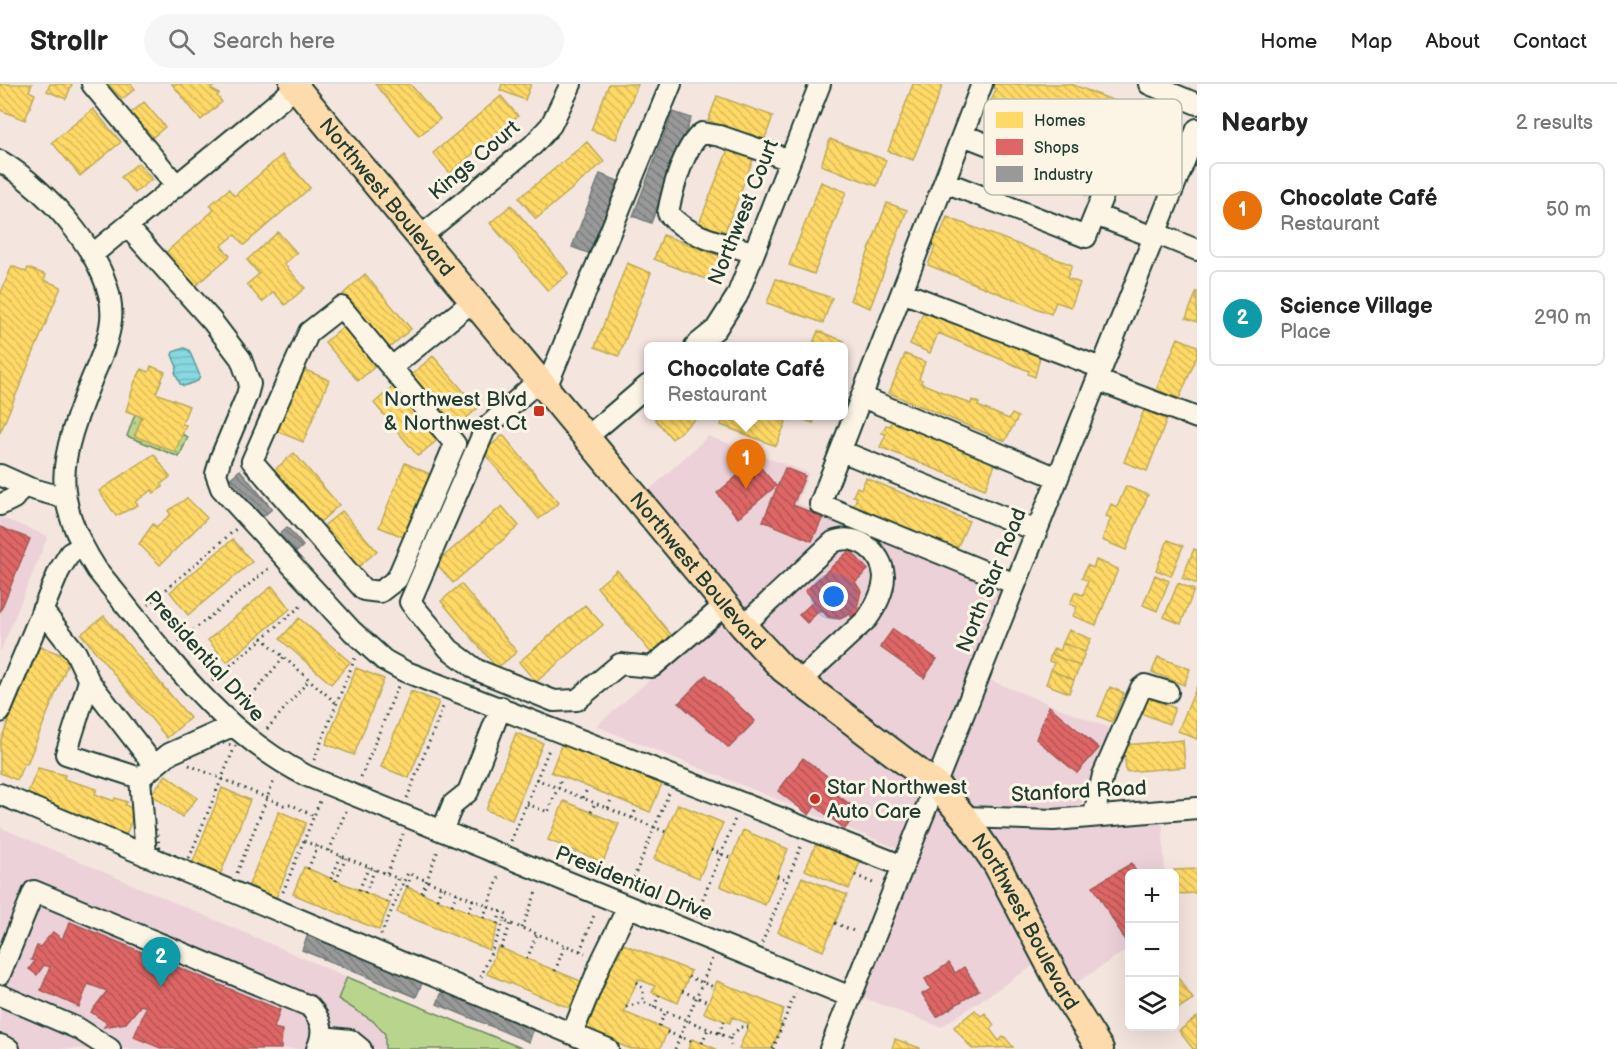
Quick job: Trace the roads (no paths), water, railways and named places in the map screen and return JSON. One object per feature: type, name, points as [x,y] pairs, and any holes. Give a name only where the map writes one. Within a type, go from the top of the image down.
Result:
[{"type":"main road","name":"Northwest Boulevard","points":[[296,86],[743,626],[799,682],[936,786],[964,817],[997,865],[1064,992],[1100,1049]]},
{"type":"street","points":[[92,84],[177,186]]},
{"type":"street","name":"Kings Court","points":[[420,237],[532,145],[551,124],[571,84]]},
{"type":"street","points":[[671,84],[542,384],[485,429],[410,602],[449,649],[477,670],[554,701],[578,700],[620,664],[652,667],[725,605]]},
{"type":"street","name":"Northwest Court","points":[[700,342],[716,329],[737,296],[819,84]]},
{"type":"street","points":[[982,84],[820,504],[1015,584]]},
{"type":"street","points":[[1149,84],[1197,104]]},
{"type":"street","points":[[93,254],[296,86]]},
{"type":"street","name":"North Star Road","points":[[1182,167],[1197,129]]},
{"type":"street","points":[[753,252],[708,239],[676,223],[668,213],[682,167],[694,139],[702,133],[720,136],[790,160]]},
{"type":"street","points":[[963,135],[984,143]]},
{"type":"street","name":"Presidential Drive","points":[[0,161],[30,182],[73,226],[93,254],[106,288],[111,319],[104,349],[77,414],[66,450],[65,498],[82,547],[97,570],[135,616],[199,692],[230,724],[254,745],[281,763],[307,776],[851,998]]},
{"type":"street","points":[[945,182],[1086,237],[1103,195]]},
{"type":"street","name":"North Star Road","points":[[830,1049],[1171,195]]},
{"type":"street","points":[[1095,215],[1197,250]]},
{"type":"street","points":[[127,226],[212,321],[247,371],[250,384],[248,395],[216,474],[221,488],[317,593],[384,660],[404,671],[903,866]]},
{"type":"street","points":[[902,292],[1099,374],[1197,418]]},
{"type":"street","points":[[392,367],[473,301]]},
{"type":"street","points":[[341,307],[392,367],[455,444],[397,579],[380,592],[364,590],[252,461],[309,332],[341,307]]},
{"type":"street","points":[[587,437],[644,389]]},
{"type":"street","points":[[862,397],[1058,478]]},
{"type":"street","points":[[841,451],[1037,531]]},
{"type":"street","points":[[0,475],[65,498]]},
{"type":"street","points":[[0,505],[14,498],[23,485]]},
{"type":"street","points":[[743,626],[833,542],[841,538],[854,539],[867,546],[877,557],[884,574],[882,591],[876,607],[867,619],[799,682]]},
{"type":"street","points":[[0,712],[59,571],[70,554],[82,547]]},
{"type":"street","points":[[42,610],[76,653],[88,681],[147,772],[146,856]]},
{"type":"street","points":[[88,681],[66,754],[147,772]]},
{"type":"street","points":[[1094,815],[1103,776],[1141,688],[1145,685],[1168,692]]},
{"type":"street","points":[[444,831],[453,804],[468,792],[501,707]]},
{"type":"street","points":[[147,772],[169,754],[230,724]]},
{"type":"street","points":[[0,794],[608,1049]]},
{"type":"street","name":"Stanford Road","points":[[964,817],[1054,820],[1197,808]]},
{"type":"street","points":[[0,974],[34,891],[309,1006],[320,1018],[320,1043],[350,1040],[361,1049]]},
{"type":"street","points":[[572,1034],[625,906]]},
{"type":"street","points":[[0,995],[79,1029],[110,1049]]},
{"type":"street","points":[[0,1045],[9,1049]]},
{"type":"water","points":[[184,348],[189,350],[200,376],[198,381],[184,386],[180,384],[175,372],[177,367],[172,355],[173,352]]},
{"type":"place","name":"Northwest Blvd & Northwest Ct","points":[[539,411]]},
{"type":"place","name":"Chocolate Café","points":[[746,489]]},
{"type":"place","name":"Star Northwest Auto Care","points":[[815,799]]},
{"type":"place","name":"Science Village","points":[[161,987]]}]
